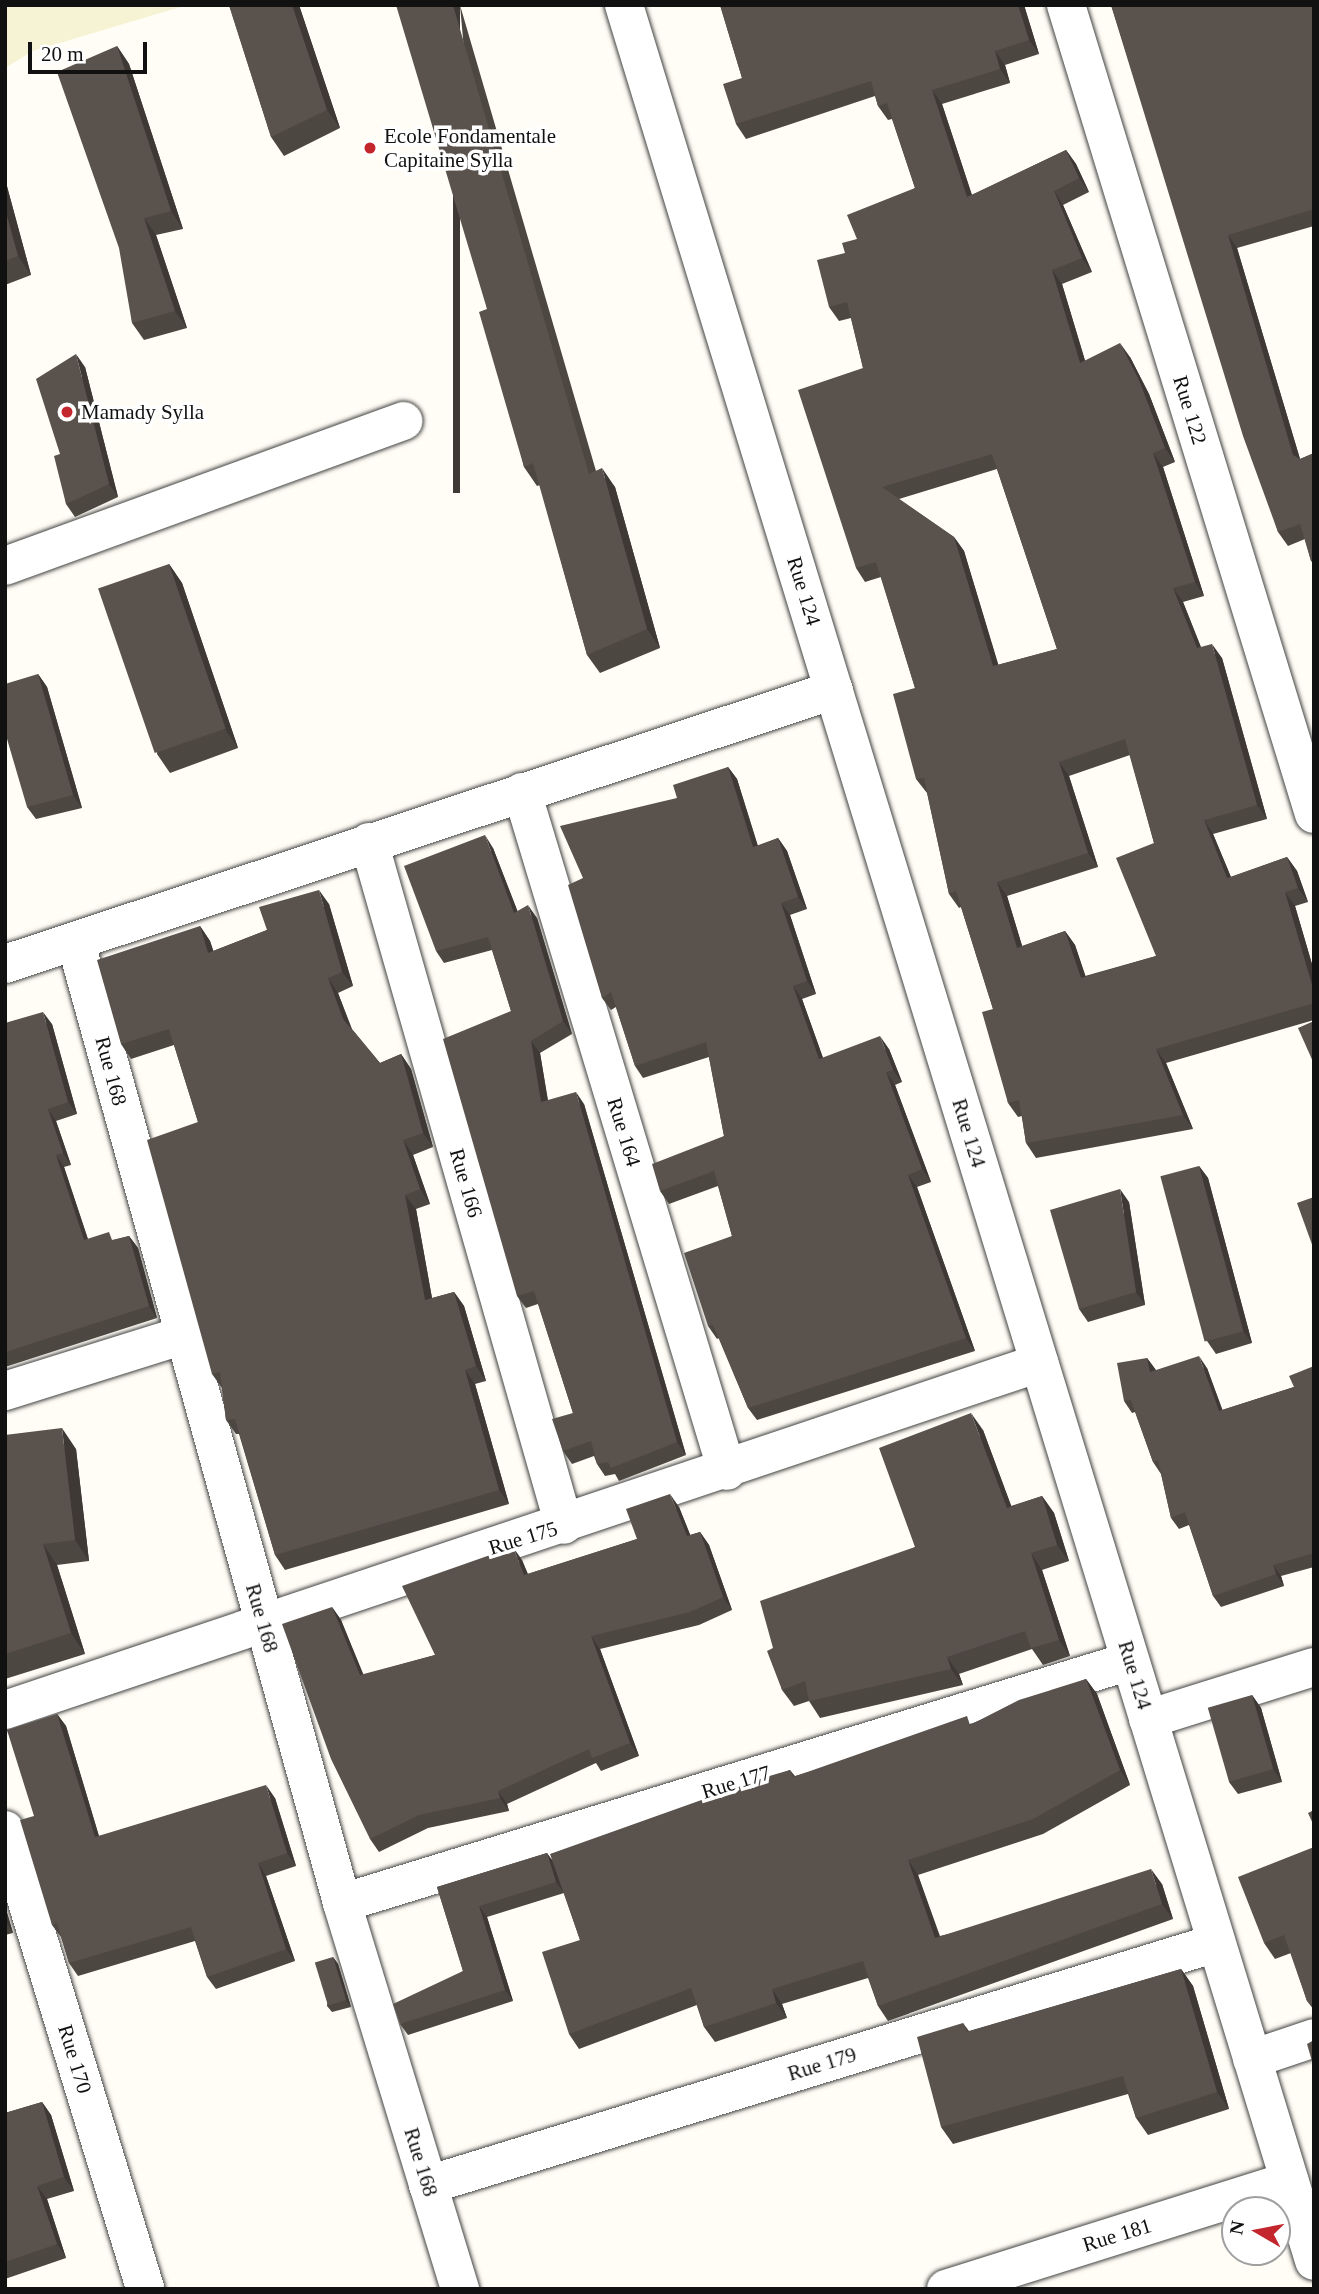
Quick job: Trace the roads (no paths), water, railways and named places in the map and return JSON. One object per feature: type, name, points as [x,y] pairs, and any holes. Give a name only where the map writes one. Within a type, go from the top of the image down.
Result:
[{"type":"street","name":"Rue 124","points":[[624,5],[1314,2261]]},
{"type":"street","name":"Rue 122","points":[[1066,5],[1314,814]]},
{"type":"street","points":[[5,566],[403,421]]},
{"type":"street","points":[[5,964],[76,943],[369,842],[834,690]]},
{"type":"street","name":"Rue 164","points":[[522,792],[727,1471]]},
{"type":"street","name":"Rue 166","points":[[369,842],[564,1525]]},
{"type":"street","name":"Rue 168","points":[[76,943],[342,1903],[460,2289]]},
{"type":"street","points":[[5,1391],[184,1335]]},
{"type":"street","name":"Rue 175","points":[[5,1710],[262,1619],[564,1525],[1039,1363]]},
{"type":"street","name":"Rue 177","points":[[342,1903],[1130,1661]]},
{"type":"street","points":[[1148,1718],[1314,1667]]},
{"type":"street","name":"Rue 170","points":[[5,1830],[145,2289]]},
{"type":"street","name":"Rue 179","points":[[428,2185],[1216,1942]]},
{"type":"street","points":[[1252,2059],[1314,2038]]},
{"type":"street","name":"Rue 181","points":[[946,2289],[1289,2180]]},
{"type":"place","name":"Ecole Fondamentale Capitaine Sylla","points":[[370,148]]},
{"type":"place","name":"Mamady Sylla","points":[[67,412]]}]
